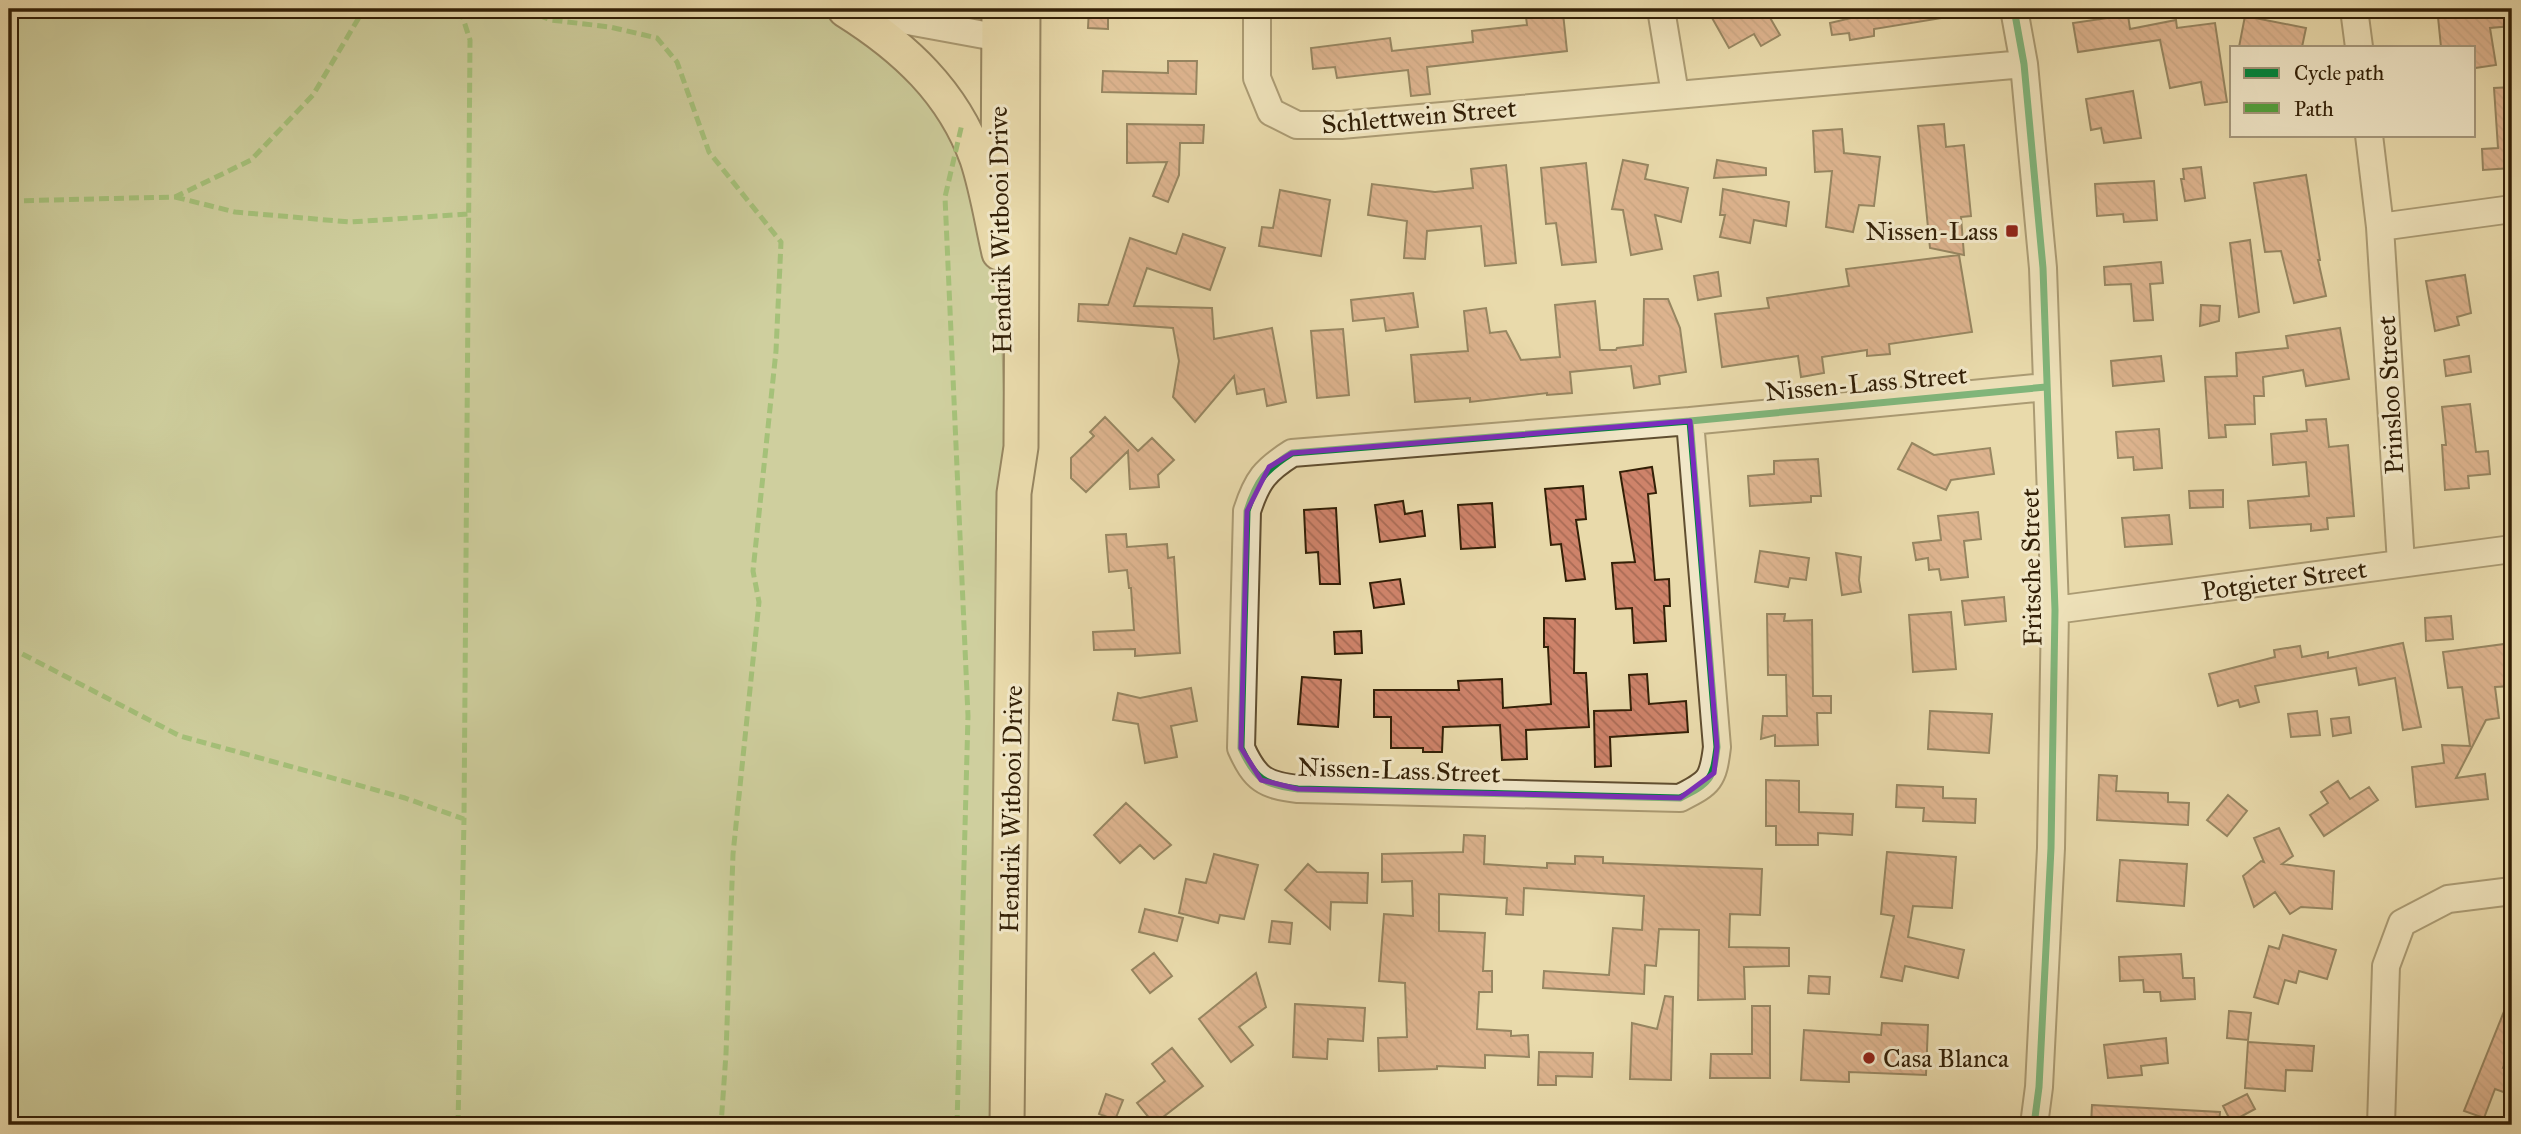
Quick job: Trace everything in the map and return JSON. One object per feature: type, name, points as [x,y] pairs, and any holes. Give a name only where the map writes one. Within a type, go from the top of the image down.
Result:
[{"type":"main road","points":[[842,9],[872,26],[913,59],[943,93],[962,124],[978,161],[999,253]]},
{"type":"main road","name":"Hendrik Witbooi Drive","points":[[1014,492],[1006,449],[999,253],[1006,29],[1023,9]]},
{"type":"main road","name":"Hendrik Witbooi Drive","points":[[1006,29],[1021,447],[1014,492],[1007,1125]]},
{"type":"street","points":[[842,9],[1006,29]]},
{"type":"street","name":"Schlettwein Street","points":[[1257,9],[1257,78],[1271,112],[1297,125],[1342,124],[2024,64]]},
{"type":"street","points":[[1661,9],[1675,94]]},
{"type":"street","name":"Fritsche Street","points":[[2014,9],[2024,64],[2043,268],[2055,610],[2050,862],[2039,1087],[2034,1125]]},
{"type":"street","points":[[2354,9],[2359,46]]},
{"type":"street","name":"Prinsloo Street","points":[[2369,136],[2380,227],[2401,564]]},
{"type":"street","points":[[2380,227],[2512,209]]},
{"type":"street","name":"Nissen-Lass Street","points":[[1690,421],[1717,747],[1714,773],[1701,788],[1680,799],[1298,789],[1275,786],[1261,780],[1249,766],[1241,748],[1247,511],[1255,488],[1269,467],[1292,453],[1690,421],[2046,387]]},
{"type":"street","name":"Potgieter Street","points":[[2055,610],[2512,549]]},
{"type":"street","points":[[2381,1125],[2386,966],[2402,923],[2448,899],[2512,891]]},
{"type":"highlighted area","points":[[1690,421],[1717,747],[1714,773],[1680,798],[1298,789],[1261,780],[1241,748],[1247,511],[1269,467],[1292,453]]},
{"type":"green space","points":[[9,9],[839,9],[943,93],[999,253],[1006,448],[1007,1125],[9,1125]]},
{"type":"building","points":[[1089,9],[1108,9],[1108,29],[1088,28]]},
{"type":"building","points":[[1707,9],[1765,9],[1780,35],[1761,46],[1754,34],[1729,48]]},
{"type":"building","points":[[1867,9],[1942,9],[1942,18],[1874,29],[1874,36],[1850,40],[1849,33],[1832,35],[1830,23],[1868,14]]},
{"type":"building","points":[[2491,9],[2512,9],[2512,26],[2490,28],[2496,65],[2476,68],[2476,46],[2441,46],[2438,17]]},
{"type":"building","points":[[1563,13],[1567,51],[1427,67],[1430,94],[1411,96],[1408,70],[1337,78],[1335,67],[1313,69],[1311,48],[1390,38],[1392,51],[1473,42],[1472,31],[1527,25],[1526,17]]},
{"type":"building","points":[[2128,15],[2130,29],[2176,20],[2177,28],[2215,23],[2227,102],[2205,105],[2201,82],[2170,88],[2160,40],[2078,52],[2073,23]]},
{"type":"building","points":[[2245,16],[2306,28],[2302,46],[2239,46]]},
{"type":"building","points":[[1168,61],[1197,61],[1196,94],[1102,92],[1103,71],[1168,73]]},
{"type":"building","points":[[2512,87],[2512,168],[2483,170],[2482,149],[2498,148],[2494,88]]},
{"type":"building","points":[[2133,91],[2141,138],[2104,143],[2101,128],[2091,130],[2086,99]]},
{"type":"building","points":[[1127,124],[1204,125],[1203,143],[1180,143],[1179,175],[1168,202],[1153,196],[1167,162],[1127,163]]},
{"type":"building","points":[[1944,124],[1946,147],[1964,145],[1971,216],[1961,217],[1964,255],[1930,248],[1918,126]]},
{"type":"building","points":[[1842,129],[1844,153],[1880,157],[1874,206],[1859,205],[1853,232],[1826,227],[1832,171],[1815,172],[1813,131]]},
{"type":"building","points":[[1623,160],[1648,165],[1645,179],[1688,188],[1681,222],[1655,215],[1662,249],[1631,255],[1623,210],[1612,209]]},
{"type":"building","points":[[1717,160],[1766,168],[1766,175],[1714,178]]},
{"type":"building","points":[[1586,163],[1596,262],[1562,265],[1556,223],[1546,224],[1541,168]]},
{"type":"building","points":[[1506,165],[1516,263],[1485,266],[1481,226],[1427,231],[1425,259],[1404,258],[1407,221],[1368,215],[1372,184],[1435,192],[1473,188],[1471,169]]},
{"type":"building","points":[[2201,167],[2205,198],[2185,201],[2181,179],[2184,179],[2183,169]]},
{"type":"building","points":[[2306,175],[2326,296],[2294,303],[2281,251],[2265,252],[2254,183]]},
{"type":"building","points":[[2154,181],[2157,220],[2124,222],[2123,214],[2097,216],[2095,184]]},
{"type":"building","points":[[1723,189],[1789,202],[1786,226],[1754,220],[1750,243],[1720,237],[1725,215],[1720,215]]},
{"type":"building","points":[[1280,190],[1330,200],[1321,256],[1259,246],[1262,227],[1273,228]]},
{"type":"building","points":[[1183,234],[1225,248],[1210,290],[1147,268],[1134,306],[1212,308],[1214,339],[1272,328],[1286,402],[1267,406],[1264,389],[1237,394],[1234,376],[1195,422],[1173,397],[1179,361],[1173,328],[1078,321],[1079,304],[1108,305],[1130,238],[1176,254]]},
{"type":"building","points":[[2250,240],[2259,312],[2239,317],[2230,243]]},
{"type":"building","points":[[1959,255],[1972,332],[1889,344],[1890,354],[1867,356],[1867,350],[1822,357],[1824,373],[1801,377],[1798,356],[1722,367],[1715,314],[1769,308],[1767,298],[1849,286],[1846,269]]},
{"type":"building","points":[[2161,262],[2163,283],[2150,284],[2153,320],[2134,321],[2131,284],[2105,285],[2104,267]]},
{"type":"building","points":[[1718,272],[1721,296],[1698,300],[1694,276]]},
{"type":"building","points":[[2465,275],[2471,313],[2457,317],[2459,325],[2435,331],[2426,281]]},
{"type":"building","points":[[1413,293],[1418,327],[1386,331],[1384,318],[1353,321],[1351,300]]},
{"type":"building","points":[[1644,299],[1668,299],[1680,328],[1686,372],[1659,376],[1660,384],[1634,388],[1631,366],[1570,372],[1572,393],[1547,393],[1470,402],[1470,398],[1415,402],[1411,355],[1468,351],[1464,311],[1486,308],[1490,333],[1506,331],[1521,360],[1560,357],[1555,305],[1595,301],[1600,350],[1643,345]]},
{"type":"building","points":[[2201,305],[2220,306],[2219,321],[2200,326]]},
{"type":"building","points":[[2340,328],[2349,379],[2306,386],[2303,370],[2263,377],[2264,396],[2254,396],[2255,424],[2225,425],[2226,437],[2209,438],[2205,377],[2237,376],[2236,353],[2288,348],[2286,336]]},
{"type":"building","points":[[1343,329],[1349,395],[1317,398],[1311,331]]},
{"type":"building","points":[[2161,356],[2164,381],[2113,386],[2111,361]]},
{"type":"building","points":[[2469,356],[2471,372],[2446,376],[2444,360]]},
{"type":"building","points":[[2470,404],[2476,452],[2488,451],[2490,474],[2468,476],[2469,488],[2445,490],[2442,445],[2446,445],[2442,407]]},
{"type":"building","points":[[1105,417],[1138,451],[1152,438],[1174,460],[1158,475],[1159,487],[1130,489],[1128,451],[1086,492],[1071,478],[1071,458],[1094,436],[1090,432]]},
{"type":"building","points":[[2326,419],[2329,447],[2348,445],[2354,516],[2327,518],[2328,529],[2311,531],[2311,524],[2250,528],[2248,501],[2309,496],[2306,462],[2273,465],[2271,434],[2307,431],[2306,420]]},
{"type":"building","points":[[2159,429],[2162,468],[2134,470],[2133,457],[2118,458],[2116,432]]},
{"type":"building","points":[[1912,443],[1934,455],[1990,448],[1994,474],[1951,480],[1946,490],[1898,469]]},
{"type":"building","points":[[1818,459],[1821,496],[1811,496],[1811,502],[1750,506],[1748,476],[1774,474],[1774,461]]},
{"type":"building","points":[[1652,467],[1656,493],[1648,494],[1655,580],[1669,579],[1670,606],[1664,606],[1666,641],[1634,643],[1632,608],[1616,609],[1612,563],[1635,562],[1620,472]]},
{"type":"building","points":[[1583,486],[1586,519],[1576,520],[1585,579],[1566,581],[1561,544],[1551,545],[1545,489]]},
{"type":"building","points":[[2223,490],[2223,507],[2190,508],[2189,491]]},
{"type":"building","points":[[1403,501],[1405,514],[1422,511],[1425,536],[1380,542],[1375,505]]},
{"type":"building","points":[[1492,503],[1495,547],[1461,549],[1458,505]]},
{"type":"building","points":[[1336,508],[1340,584],[1320,584],[1318,552],[1306,553],[1304,510]]},
{"type":"building","points":[[1978,512],[1981,539],[1964,541],[1968,577],[1941,580],[1939,569],[1929,570],[1928,558],[1916,560],[1913,543],[1941,540],[1938,516]]},
{"type":"building","points":[[2169,515],[2172,544],[2125,547],[2122,518]]},
{"type":"building","points":[[1126,534],[1127,547],[1167,544],[1168,558],[1174,557],[1180,653],[1135,656],[1135,649],[1094,650],[1093,632],[1134,630],[1127,570],[1109,572],[1106,535]]},
{"type":"building","points":[[1760,551],[1809,558],[1806,580],[1790,578],[1788,587],[1755,582]]},
{"type":"building","points":[[1836,553],[1861,557],[1861,592],[1842,595]]},
{"type":"building","points":[[1400,579],[1404,604],[1374,608],[1370,583]]},
{"type":"building","points":[[2004,597],[2006,621],[1965,625],[1962,601]]},
{"type":"building","points":[[1951,612],[1956,669],[1913,672],[1909,615]]},
{"type":"building","points":[[1767,614],[1785,614],[1784,621],[1812,620],[1813,696],[1831,696],[1831,713],[1817,713],[1818,745],[1775,746],[1775,735],[1761,739],[1763,716],[1787,716],[1786,675],[1768,675]]},
{"type":"building","points":[[2451,616],[2453,639],[2426,641],[2425,618]]},
{"type":"building","points":[[1544,618],[1575,619],[1574,673],[1586,673],[1589,727],[1526,730],[1527,759],[1502,760],[1500,725],[1443,727],[1442,752],[1423,752],[1423,748],[1391,748],[1391,717],[1374,717],[1374,690],[1459,690],[1458,681],[1502,679],[1503,708],[1551,704],[1548,647],[1544,647]]},
{"type":"building","points":[[1361,631],[1362,653],[1335,654],[1334,632]]},
{"type":"building","points":[[2403,643],[2421,727],[2403,730],[2395,678],[2359,685],[2356,668],[2255,686],[2259,702],[2240,707],[2238,700],[2218,706],[2209,674],[2275,657],[2274,650],[2300,646],[2302,657],[2328,652],[2328,658]]},
{"type":"building","points":[[2512,643],[2512,686],[2495,687],[2499,718],[2486,720],[2456,778],[2485,774],[2488,799],[2416,807],[2412,767],[2444,763],[2442,745],[2470,746],[2462,687],[2448,688],[2443,652]]},
{"type":"building","points":[[1647,674],[1649,704],[1686,701],[1688,732],[1610,737],[1611,766],[1595,767],[1594,711],[1631,710],[1629,675]]},
{"type":"building","points":[[1302,677],[1341,680],[1338,727],[1298,724]]},
{"type":"building","points":[[1191,688],[1197,721],[1171,726],[1177,757],[1145,763],[1138,724],[1113,720],[1118,693],[1140,698]]},
{"type":"building","points":[[1930,711],[1992,714],[1989,753],[1928,749]]},
{"type":"building","points":[[2317,711],[2320,735],[2291,737],[2288,714]]},
{"type":"building","points":[[2349,717],[2351,733],[2333,736],[2331,719]]},
{"type":"building","points":[[2099,775],[2117,776],[2116,791],[2168,793],[2168,802],[2189,803],[2188,825],[2097,820]]},
{"type":"building","points":[[1766,780],[1799,781],[1799,812],[1853,814],[1852,835],[1818,833],[1818,845],[1776,845],[1776,826],[1766,826]]},
{"type":"building","points":[[2338,781],[2350,799],[2369,787],[2378,800],[2324,836],[2310,815],[2328,803],[2321,792]]},
{"type":"building","points":[[1897,785],[1943,787],[1943,798],[1976,799],[1975,823],[1923,821],[1924,808],[1896,807]]},
{"type":"building","points":[[2228,795],[2247,811],[2227,836],[2207,820]]},
{"type":"building","points":[[1126,803],[1171,845],[1154,859],[1140,845],[1120,863],[1094,835]]},
{"type":"building","points":[[2279,828],[2293,856],[2282,864],[2334,871],[2332,909],[2301,907],[2290,914],[2275,892],[2254,907],[2243,876],[2261,861],[2264,862],[2254,838]]},
{"type":"building","points":[[1464,835],[1485,836],[1484,864],[1547,868],[1547,863],[1575,864],[1575,856],[1603,857],[1603,863],[1762,869],[1760,915],[1730,914],[1729,947],[1789,948],[1789,966],[1744,967],[1745,999],[1698,1000],[1699,930],[1659,929],[1656,966],[1645,965],[1644,994],[1543,988],[1544,971],[1609,975],[1613,928],[1642,930],[1644,896],[1524,888],[1523,915],[1506,914],[1507,898],[1439,894],[1439,931],[1485,933],[1483,971],[1492,971],[1492,992],[1479,992],[1477,1029],[1511,1031],[1511,1036],[1528,1035],[1529,1057],[1485,1055],[1485,1068],[1437,1066],[1437,1069],[1379,1071],[1378,1038],[1407,1037],[1405,983],[1379,981],[1384,914],[1413,916],[1412,881],[1382,882],[1382,854],[1463,852]]},
{"type":"building","points":[[1887,852],[1956,857],[1952,908],[1913,906],[1908,937],[1964,950],[1958,978],[1905,966],[1902,981],[1881,977],[1894,916],[1881,914]]},
{"type":"building","points":[[1214,854],[1258,865],[1244,919],[1220,915],[1218,923],[1179,913],[1186,879],[1206,883]]},
{"type":"building","points":[[2120,860],[2187,864],[2184,906],[2117,901]]},
{"type":"building","points":[[1308,864],[1317,872],[1368,873],[1367,903],[1331,902],[1330,929],[1285,890]]},
{"type":"building","points":[[1145,909],[1183,918],[1177,941],[1139,932]]},
{"type":"building","points":[[1272,921],[1292,923],[1290,944],[1269,942]]},
{"type":"building","points":[[2283,935],[2336,950],[2327,979],[2299,971],[2296,983],[2285,980],[2278,1004],[2254,997],[2269,946],[2279,949]]},
{"type":"building","points":[[1154,953],[1172,976],[1150,993],[1132,970]]},
{"type":"building","points":[[2181,954],[2183,978],[2194,978],[2195,999],[2161,1001],[2160,992],[2144,992],[2143,980],[2120,981],[2119,957]]},
{"type":"building","points":[[1256,973],[1266,1007],[1239,1027],[1253,1045],[1231,1062],[1199,1019]]},
{"type":"building","points":[[1809,976],[1830,977],[1829,994],[1808,993]]},
{"type":"building","points":[[2511,994],[2512,1044],[2503,1068],[2512,1071],[2512,1095],[2495,1089],[2484,1118],[2464,1111]]},
{"type":"building","points":[[1665,996],[1673,997],[1671,1080],[1630,1079],[1632,1023],[1657,1029]]},
{"type":"building","points":[[1295,1004],[1365,1008],[1363,1041],[1328,1039],[1327,1059],[1293,1057]]},
{"type":"building","points":[[1752,1006],[1770,1006],[1770,1078],[1710,1078],[1711,1054],[1752,1054]]},
{"type":"building","points":[[2229,1011],[2251,1013],[2248,1040],[2227,1038]]},
{"type":"building","points":[[1882,1023],[1928,1025],[1926,1075],[1849,1072],[1849,1082],[1801,1080],[1804,1030],[1881,1035]]},
{"type":"building","points":[[2166,1038],[2168,1063],[2141,1066],[2142,1075],[2108,1078],[2104,1045]]},
{"type":"building","points":[[2248,1042],[2314,1046],[2312,1071],[2286,1070],[2285,1091],[2245,1088]]},
{"type":"building","points":[[1172,1048],[1203,1086],[1154,1124],[1137,1103],[1165,1081],[1152,1064]]},
{"type":"building","points":[[1539,1052],[1593,1053],[1592,1077],[1556,1076],[1556,1085],[1538,1085]]},
{"type":"building","points":[[1106,1094],[1123,1100],[1115,1120],[1099,1114]]},
{"type":"building","points":[[2247,1094],[2255,1109],[2231,1122],[2223,1106]]},
{"type":"building","points":[[2092,1105],[2220,1112],[2219,1125],[2091,1125]]},
{"type":"marked path","points":[[9,201],[175,197],[251,160],[313,95],[364,9]]},
{"type":"marked path","points":[[9,647],[180,736],[405,798],[464,819],[470,40],[460,9]]},
{"type":"marked path","points":[[494,9],[533,13],[551,20],[610,27],[657,38],[677,62],[709,152],[781,242],[776,351],[753,571],[759,602],[733,854],[721,1125]]},
{"type":"marked path","points":[[957,1125],[968,716],[945,197],[962,124]]},
{"type":"marked path","points":[[175,197],[235,212],[350,222],[469,214]]},
{"type":"marked path","points":[[458,1125],[464,819]]},
{"type":"cycle path","points":[[2014,9],[2024,64],[2043,268],[2055,610],[2051,848],[2039,1087],[2034,1125]]},
{"type":"cycle path","points":[[1690,421],[1717,747],[1714,767],[1704,784],[1680,798],[1298,789],[1277,785],[1256,774],[1241,748],[1247,511],[1254,491],[1263,477],[1292,453],[1690,421],[2046,387]]},
{"type":"place","name":"Nissen-Lass","points":[[2012,231]]},
{"type":"place","name":"Casa Blanca","points":[[1869,1058]]}]
